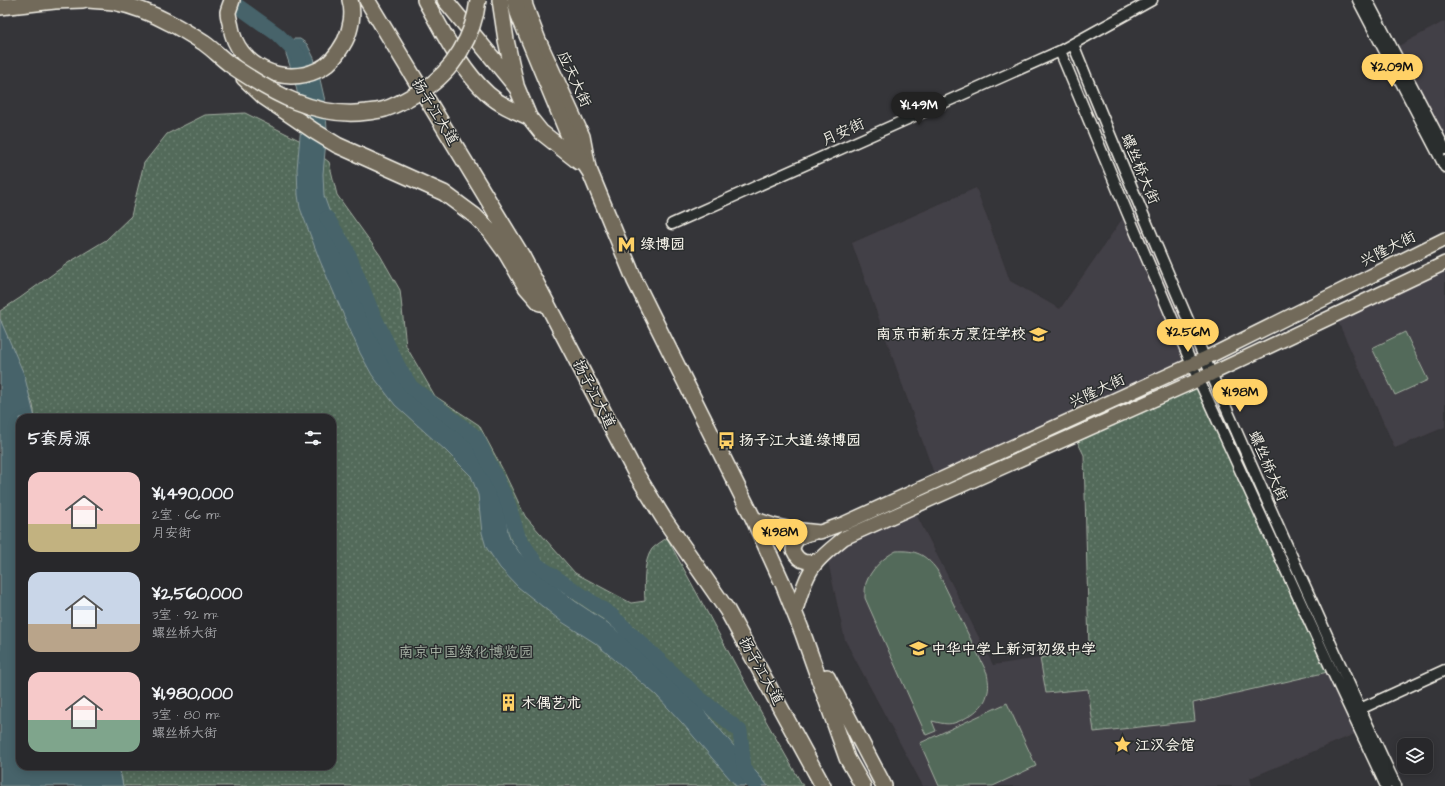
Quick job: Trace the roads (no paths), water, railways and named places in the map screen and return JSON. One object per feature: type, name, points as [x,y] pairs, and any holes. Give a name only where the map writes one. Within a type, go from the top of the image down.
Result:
[{"type":"highway","points":[[0,7],[22,0]]},
{"type":"highway","points":[[0,7],[82,0]]},
{"type":"highway","points":[[89,0],[113,2],[150,13],[171,23],[204,43],[232,66],[264,97],[314,131],[337,145],[444,193],[475,216],[490,231],[506,253],[526,287],[561,330]]},
{"type":"highway","points":[[232,0],[228,12],[231,31],[234,40],[243,54],[249,60],[269,72],[294,76],[308,74],[319,70],[331,60],[341,48],[350,29],[352,16],[350,0]]},
{"type":"highway","name":"扬子江大道","points":[[367,0],[522,256],[635,472],[664,518],[727,610],[823,786]]},
{"type":"highway","points":[[425,0],[465,68],[475,81],[489,95],[506,107],[529,117]]},
{"type":"highway","points":[[445,0],[517,88]]},
{"type":"highway","points":[[232,66],[286,98],[312,108],[358,113],[383,110],[407,100],[428,87],[443,73],[465,41],[473,24],[478,0]]},
{"type":"highway","points":[[500,0],[506,40],[521,102],[529,117],[541,132],[590,172]]},
{"type":"highway","points":[[516,7],[573,146],[590,172],[628,266],[753,518],[795,613],[847,758],[863,786]]},
{"type":"highway","points":[[803,634],[884,786]]},
{"type":"main road","name":"应天大街","points":[[525,0],[539,40],[583,136],[590,172]]},
{"type":"main road","name":"兴隆大街","points":[[753,518],[773,525],[792,529],[820,532],[845,523],[1198,362],[1445,239]]},
{"type":"main road","name":"兴隆大街","points":[[795,613],[802,591],[813,567],[826,552],[844,538],[1205,377],[1445,263]]},
{"type":"main road","points":[[820,532],[799,537],[794,544],[793,550],[795,556],[800,561],[805,563],[813,562],[821,558]]},
{"type":"street","name":"月安街","points":[[672,224],[1060,51],[1152,0]]},
{"type":"street","points":[[1358,0],[1445,167]]},
{"type":"street","points":[[1367,0],[1445,149]]},
{"type":"street","name":"螺丝桥大街","points":[[1073,44],[1198,362]]},
{"type":"street","name":"螺丝桥大街","points":[[1060,51],[1127,212],[1396,786]]},
{"type":"street","name":"螺丝桥大街","points":[[1205,377],[1332,671],[1386,786]]},
{"type":"street","points":[[1360,709],[1445,670]]},
{"type":"water","points":[[293,39],[300,39],[307,44],[314,58],[325,101],[327,129],[323,174],[324,196],[345,255],[383,344],[414,389],[486,454],[494,467],[504,493],[510,539],[520,553],[535,569],[575,601],[608,623],[673,677],[701,707],[768,786],[736,786],[656,695],[595,643],[562,622],[518,587],[500,568],[486,547],[482,533],[478,495],[471,476],[445,450],[395,405],[372,375],[360,353],[320,261],[300,208],[297,169],[301,125],[299,100],[286,54],[286,44]]},
{"type":"water","points":[[0,319],[24,374],[34,414],[16,414],[16,770],[120,770],[123,786],[0,786]]},
{"type":"waterway","points":[[235,4],[277,34],[298,55],[299,59]]},
{"type":"waterway","points":[[327,218],[346,248],[372,312],[398,366],[411,387],[477,438],[508,503],[518,536],[537,565],[611,615],[697,696],[740,731],[744,768],[755,786]]},
{"type":"place","name":"绿博园","points":[[627,244]]},
{"type":"place","name":"南京市新东方烹饪学校","points":[[1039,334]]},
{"type":"place","name":"扬子江大道·绿博园","points":[[726,440]]},
{"type":"place","name":"中华中学上新河初级中学","points":[[918,649]]},
{"type":"place","name":"木偶艺术","points":[[508,703]]},
{"type":"place","name":"江汉会馆","points":[[1122,745]]},
{"type":"park label","name":"南京中国绿化博览园","points":[[466,652]]}]
